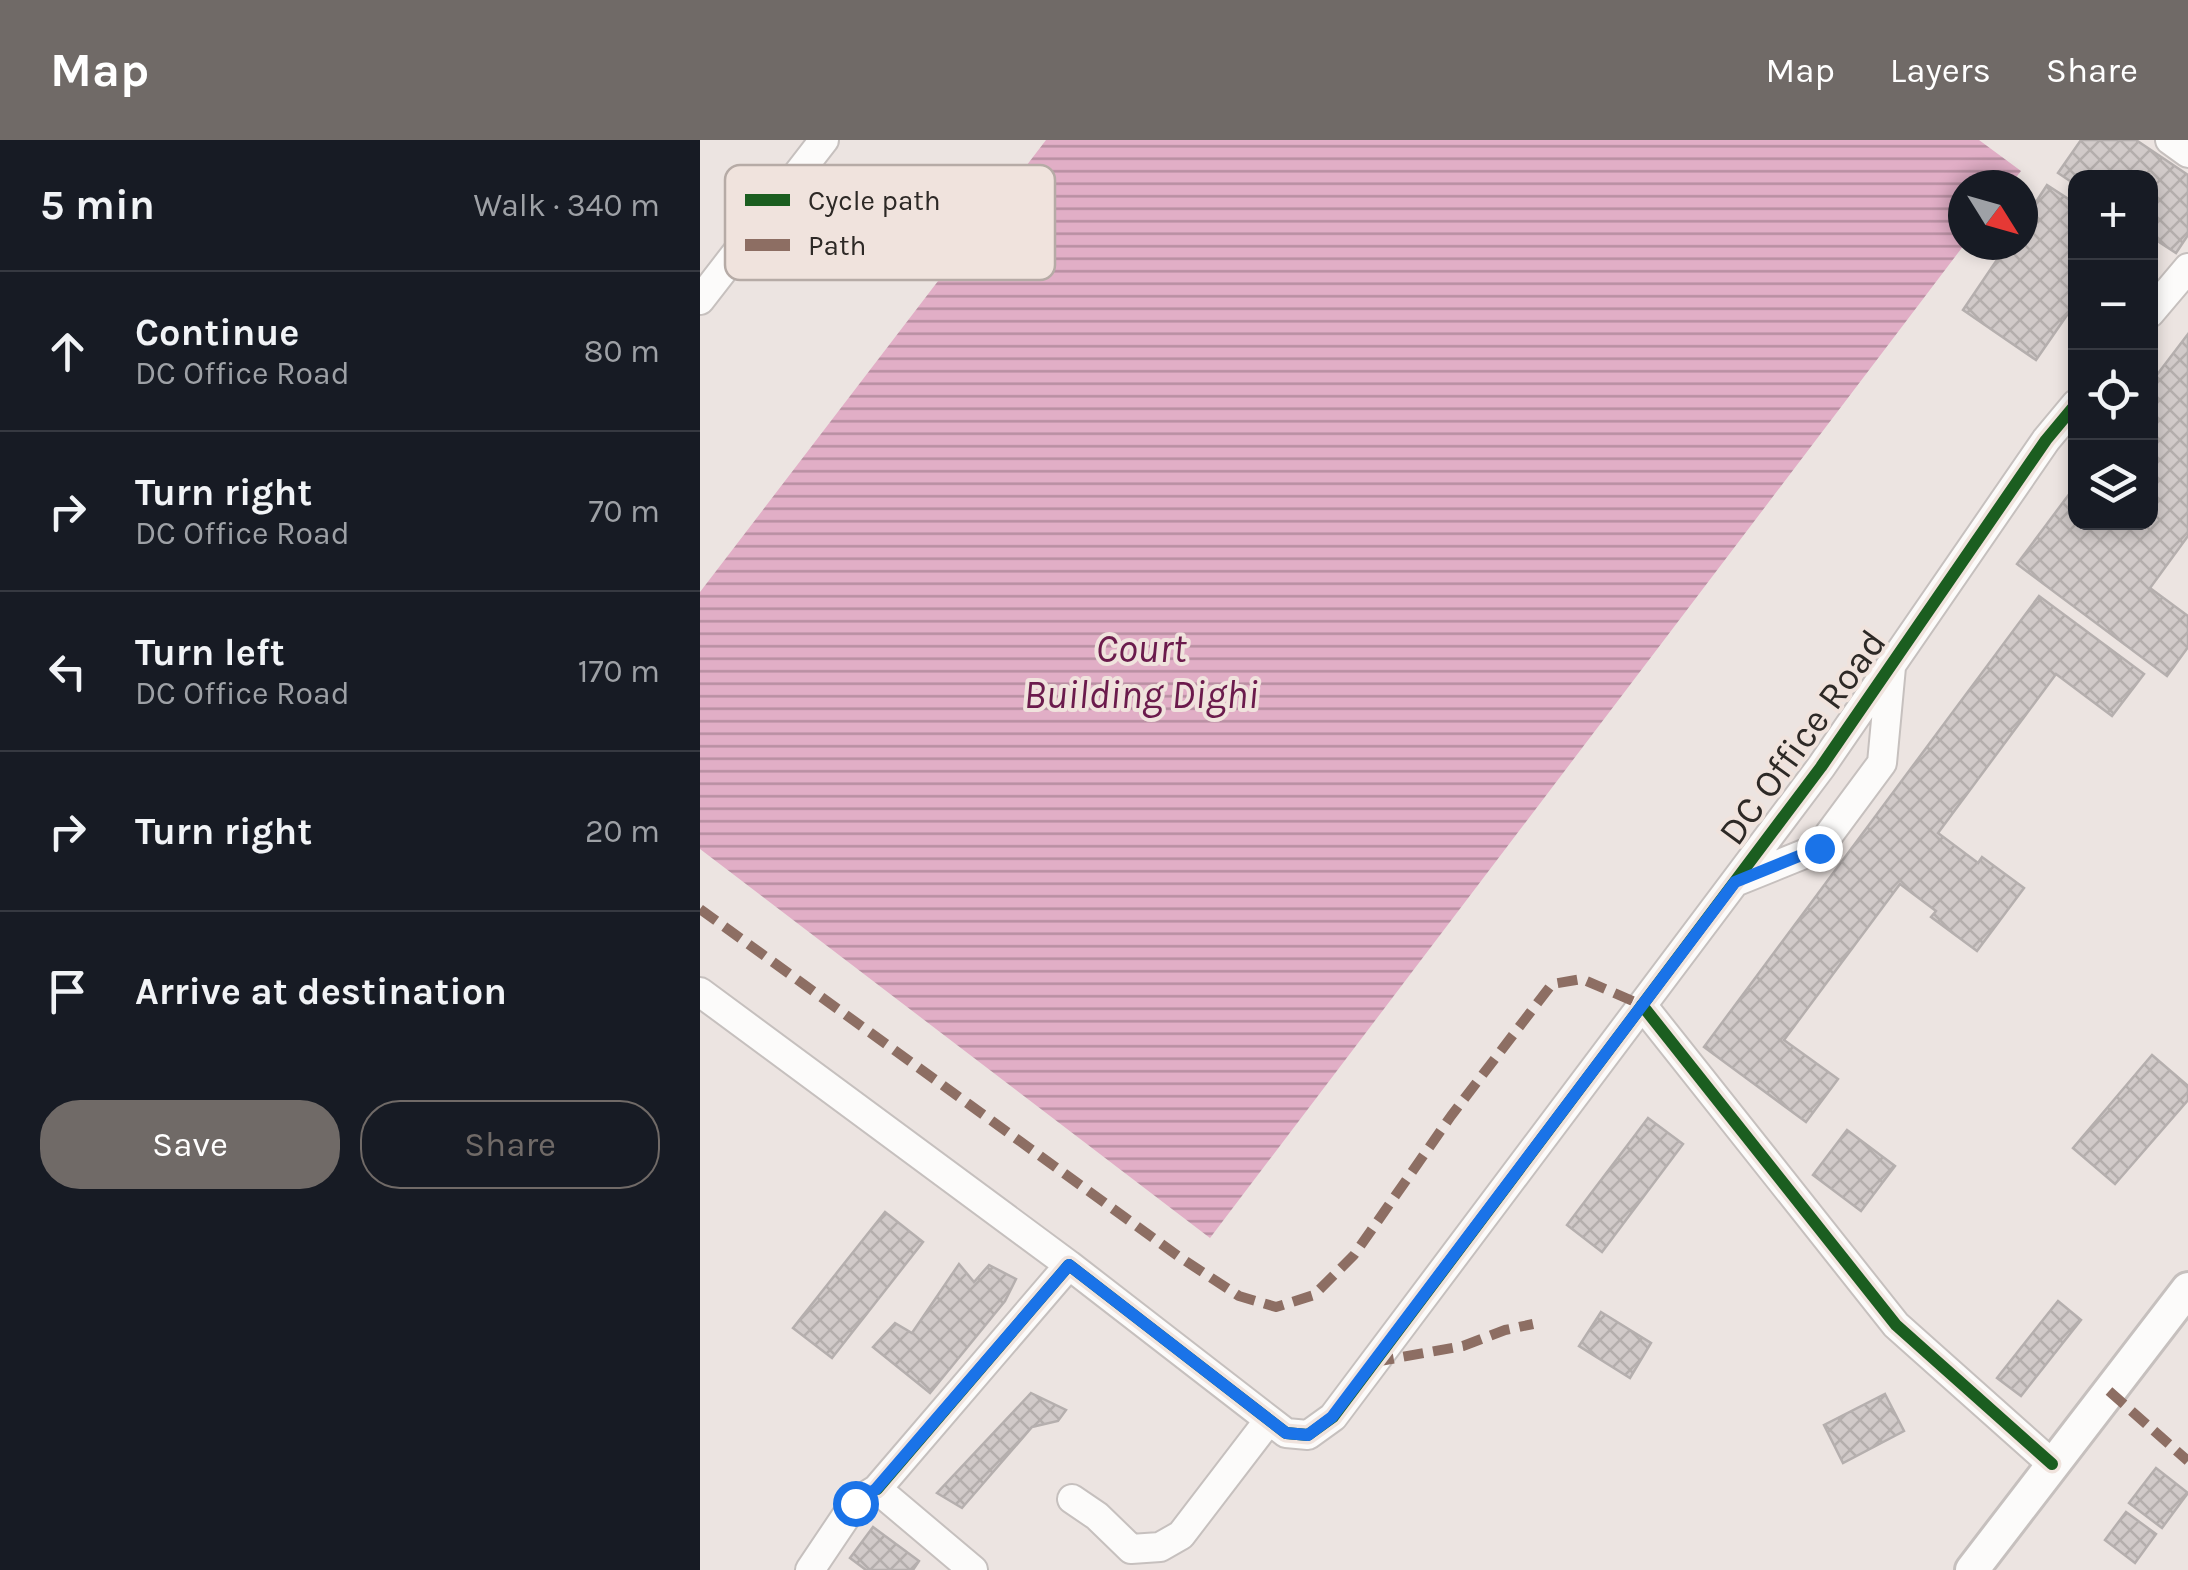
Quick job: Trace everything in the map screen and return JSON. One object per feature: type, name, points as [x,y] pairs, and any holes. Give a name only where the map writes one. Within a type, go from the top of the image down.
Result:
[{"type":"street","points":[[805,165],[824,140]]},
{"type":"street","points":[[2170,140],[2188,154]]},
{"type":"street","points":[[700,300],[725,268]]},
{"type":"street","points":[[2158,304],[2188,268]]},
{"type":"street","name":"DC Office Road","points":[[700,992],[1069,1265],[1268,1420],[1286,1433],[1308,1435],[1332,1417],[1821,768],[2068,414]]},
{"type":"street","points":[[1735,882],[1819,848],[1882,763],[1891,666]]},
{"type":"street","points":[[1642,1005],[1896,1326],[2052,1464]]},
{"type":"street","points":[[810,1570],[855,1503],[876,1489],[1069,1265]]},
{"type":"street","points":[[1972,1570],[2188,1290]]},
{"type":"street","points":[[1072,1499],[1098,1516],[1130,1550],[1160,1547],[1181,1535],[1268,1420]]},
{"type":"street","points":[[876,1489],[973,1570]]},
{"type":"water","name":"Court Building Dighi","points":[[1046,140],[1979,140],[2020,170],[1948,170],[1948,260],[1953,260],[1210,1238],[700,849],[700,592],[939,280],[1055,280],[1055,165],[1027,165]]},
{"type":"building","points":[[2081,140],[2136,140],[2188,175],[2188,235],[2176,253],[2158,241],[2158,170],[2068,170],[2068,180],[2058,173]]},
{"type":"building","points":[[2047,185],[2068,199],[2068,314],[2036,360],[1963,310],[1997,260],[2038,260],[2038,199]]},
{"type":"building","points":[[2188,334],[2188,536],[2150,588],[2188,616],[2188,647],[2167,676],[2017,564],[2068,496],[2068,530],[2158,530],[2158,373]]},
{"type":"building","points":[[2039,596],[2144,674],[2112,716],[2056,674],[1938,833],[1978,863],[1982,857],[2024,888],[1977,951],[1931,917],[1936,911],[1900,884],[1784,1040],[1838,1079],[1806,1122],[1704,1047]]},
{"type":"building","points":[[2152,1055],[2188,1086],[2188,1100],[2115,1184],[2073,1148]]},
{"type":"building","points":[[1648,1118],[1683,1144],[1602,1252],[1567,1225]]},
{"type":"building","points":[[1847,1130],[1895,1166],[1861,1211],[1813,1175]]},
{"type":"building","points":[[885,1212],[923,1242],[832,1358],[793,1328]]},
{"type":"building","points":[[959,1264],[974,1282],[989,1265],[1016,1279],[1005,1301],[930,1393],[873,1347],[895,1323],[912,1333]]},
{"type":"building","points":[[2058,1301],[2081,1320],[2021,1396],[1997,1378]]},
{"type":"building","points":[[1601,1312],[1651,1343],[1630,1378],[1579,1346]]},
{"type":"building","points":[[1031,1393],[1066,1410],[1058,1421],[1032,1427],[962,1508],[937,1493]]},
{"type":"building","points":[[1885,1394],[1904,1431],[1843,1463],[1824,1425]]},
{"type":"building","points":[[2156,1468],[2188,1493],[2162,1528],[2129,1503]]},
{"type":"building","points":[[2126,1512],[2156,1534],[2135,1563],[2105,1540]]},
{"type":"building","points":[[873,1527],[919,1561],[913,1570],[866,1570],[850,1558]]},
{"type":"marked path","points":[[700,909],[1178,1256],[1239,1296],[1276,1307],[1314,1295],[1354,1255],[1451,1116],[1552,984],[1582,979],[1642,1005]]},
{"type":"marked path","points":[[1374,1362],[1463,1346],[1533,1324]]},
{"type":"marked path","points":[[2109,1391],[2188,1461]]},
{"type":"cycle path","points":[[877,1489],[1069,1265],[1286,1433],[1308,1435],[1333,1417],[1821,767],[2068,414]]},
{"type":"cycle path","points":[[1642,1005],[1896,1325],[2052,1464]]},
{"type":"route","points":[[855,1503],[876,1489],[1069,1265],[1286,1433],[1308,1435],[1332,1417],[1735,882],[1819,848]]}]
